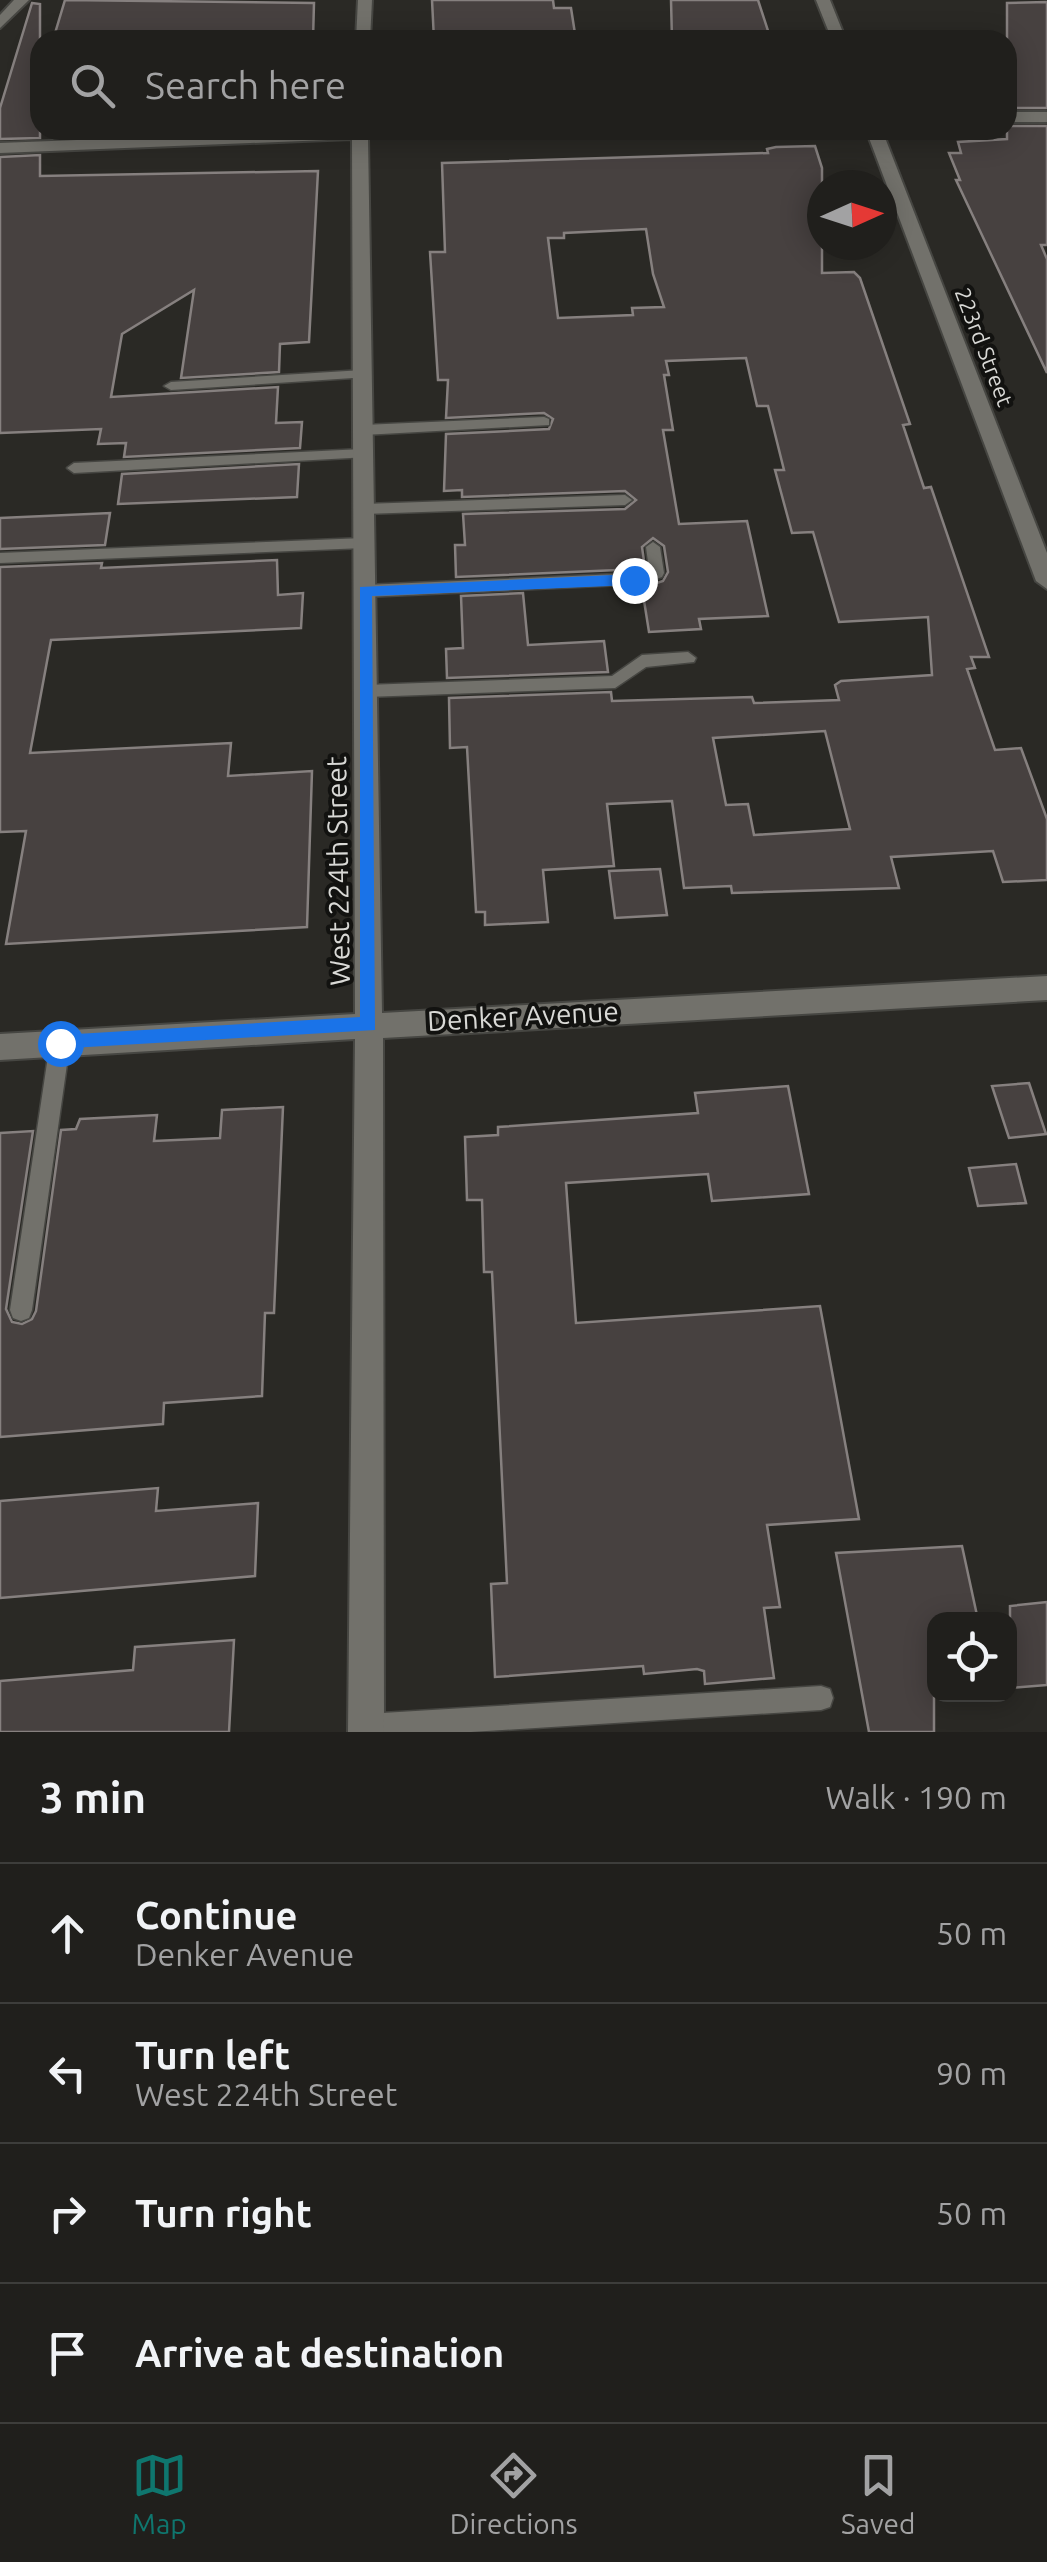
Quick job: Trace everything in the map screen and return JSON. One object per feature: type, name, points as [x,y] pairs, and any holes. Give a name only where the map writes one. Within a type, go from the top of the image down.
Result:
[{"type":"street","points":[[0,24],[22,0]]},
{"type":"street","points":[[364,30],[365,0]]},
{"type":"street","points":[[823,0],[835,30]]},
{"type":"street","points":[[1017,118],[1047,116]]},
{"type":"street","points":[[0,148],[169,140]]},
{"type":"street","name":"West 224th Street","points":[[360,140],[369,1024],[366,1729]]},
{"type":"street","name":"223rd Street","points":[[878,140],[1047,581]]},
{"type":"street","name":"Denker Avenue","points":[[0,1047],[1047,988]]},
{"type":"lane","points":[[172,386],[363,374]]},
{"type":"lane","points":[[74,468],[544,422]]},
{"type":"lane","points":[[364,509],[624,500]]},
{"type":"lane","points":[[0,558],[364,543]]},
{"type":"lane","points":[[365,591],[643,578],[657,573],[653,547]]},
{"type":"lane","points":[[366,691],[615,682],[642,661],[688,658]]},
{"type":"lane","points":[[21,1310],[60,1043]]},
{"type":"lane","points":[[366,1729],[822,1698]]},
{"type":"building","points":[[65,0],[314,3],[313,30],[56,30]]},
{"type":"building","points":[[432,0],[553,0],[554,8],[571,8],[574,30],[434,30]]},
{"type":"building","points":[[671,0],[758,0],[768,30],[672,30]]},
{"type":"building","points":[[1047,2],[1047,108],[1017,108],[1017,30],[1007,30],[1007,3]]},
{"type":"building","points":[[32,3],[40,4],[40,30],[30,30],[30,138],[0,139],[0,108]]},
{"type":"building","points":[[1017,126],[1047,126],[1047,245],[1041,245],[1047,259],[1047,373],[956,180],[960,180],[949,153],[961,153],[958,142],[1017,140]]},
{"type":"building","points":[[815,146],[822,170],[807,170],[807,260],[822,260],[822,273],[854,272],[860,278],[910,424],[903,425],[924,488],[931,487],[989,657],[971,657],[975,668],[967,669],[995,750],[1021,748],[1047,819],[1047,880],[1003,882],[993,851],[891,857],[899,888],[732,893],[731,886],[684,888],[672,801],[607,804],[614,866],[543,870],[548,922],[485,925],[485,912],[476,912],[467,747],[450,748],[449,698],[611,692],[612,701],[752,697],[754,703],[839,700],[835,685],[841,681],[932,675],[928,617],[839,622],[813,532],[792,533],[775,470],[784,470],[768,406],[757,406],[746,358],[666,361],[669,375],[664,375],[673,430],[663,430],[679,524],[747,521],[768,616],[699,619],[701,629],[649,632],[642,588],[663,581],[668,572],[664,546],[653,538],[642,547],[645,568],[641,569],[456,577],[455,545],[465,545],[463,514],[625,509],[636,500],[625,491],[462,497],[462,490],[444,491],[446,434],[549,429],[553,419],[544,413],[446,418],[448,380],[438,380],[430,252],[445,252],[442,163],[768,153],[767,149]],"holes":[[[646,229],[653,274],[664,307],[632,308],[633,315],[558,318],[548,238],[564,238],[564,233]],[[825,731],[850,829],[754,835],[748,804],[726,805],[713,738]]]},
{"type":"building","points":[[40,155],[40,176],[318,171],[309,342],[280,344],[279,372],[181,378],[194,290],[122,334],[111,397],[278,387],[276,423],[302,422],[300,448],[124,457],[126,443],[98,444],[101,429],[0,433],[0,157]]},
{"type":"building","points":[[299,464],[297,497],[118,504],[122,474]]},
{"type":"building","points":[[110,513],[105,545],[0,549],[0,518]]},
{"type":"building","points":[[277,560],[278,595],[303,593],[301,628],[51,640],[30,753],[231,743],[228,776],[312,771],[307,927],[6,944],[26,831],[0,832],[0,567],[102,563],[101,568]]},
{"type":"building","points":[[523,593],[528,645],[604,641],[608,672],[447,678],[446,649],[463,648],[461,596]]},
{"type":"building","points":[[660,869],[667,915],[615,918],[609,871]]},
{"type":"building","points":[[1029,1083],[1046,1134],[1009,1138],[992,1086]]},
{"type":"building","points":[[788,1086],[809,1194],[712,1201],[708,1174],[566,1183],[576,1323],[820,1306],[859,1519],[767,1525],[780,1607],[764,1608],[774,1678],[705,1684],[704,1671],[644,1674],[643,1666],[495,1677],[491,1584],[507,1583],[492,1272],[484,1272],[482,1200],[467,1200],[465,1137],[498,1135],[498,1127],[698,1113],[695,1093]]},
{"type":"building","points":[[283,1107],[274,1313],[265,1313],[262,1396],[164,1403],[163,1424],[0,1437],[0,1133],[33,1131],[6,1309],[12,1322],[22,1324],[32,1319],[36,1311],[61,1130],[76,1129],[80,1119],[157,1115],[154,1141],[220,1138],[222,1110]]},
{"type":"building","points":[[1016,1164],[1026,1203],[978,1206],[969,1168]]},
{"type":"building","points":[[158,1488],[156,1511],[258,1503],[255,1576],[0,1598],[0,1501]]},
{"type":"building","points":[[962,1546],[976,1612],[927,1612],[927,1702],[934,1702],[934,1732],[869,1732],[836,1553]]},
{"type":"building","points":[[1047,1602],[1047,1685],[1017,1687],[1017,1612],[1010,1612],[1010,1606]]},
{"type":"building","points":[[234,1640],[229,1732],[0,1732],[0,1681],[133,1670],[135,1647]]},
{"type":"route","points":[[60,1043],[369,1024],[365,591],[634,580]]}]
